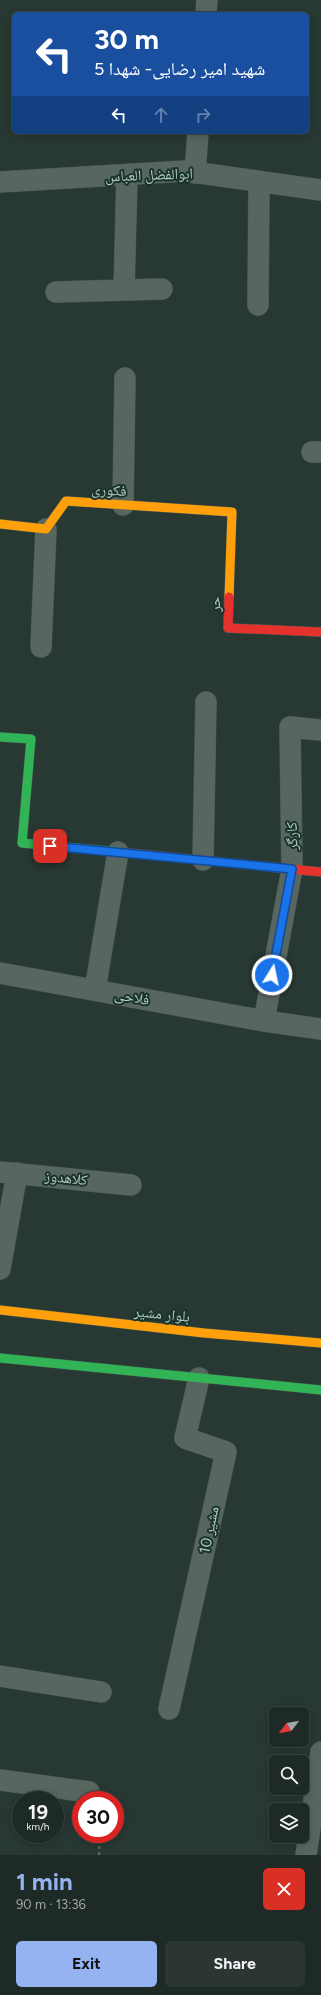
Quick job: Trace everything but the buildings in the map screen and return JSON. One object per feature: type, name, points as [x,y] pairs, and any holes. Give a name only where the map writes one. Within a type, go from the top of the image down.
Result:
[{"type":"street","points":[[206,12],[207,0]]},
{"type":"street","points":[[196,173],[198,134]]},
{"type":"street","name":"ابوالفضل العباس","points":[[0,182],[185,171],[321,190]]},
{"type":"street","points":[[124,290],[127,175]]},
{"type":"street","points":[[258,305],[259,182]]},
{"type":"street","points":[[56,292],[162,289]]},
{"type":"street","points":[[123,505],[125,378]]},
{"type":"street","name":"فکوری","points":[[46,529],[66,501],[232,512]]},
{"type":"street","name":"حر","points":[[232,512],[228,628],[321,632]]},
{"type":"street","points":[[0,524],[46,529],[40,647]]},
{"type":"street","points":[[203,860],[206,702]]},
{"type":"street","name":"کارگر","points":[[264,1021],[292,869],[290,727],[321,730]]},
{"type":"street","points":[[0,737],[31,739],[22,844],[321,872]]},
{"type":"street","points":[[95,990],[118,852]]},
{"type":"street","name":"فلاحی","points":[[0,973],[264,1021],[321,1029]]},
{"type":"street","points":[[0,1269],[9,1172]]},
{"type":"street","name":"کلاهدوز","points":[[9,1172],[131,1185]]},
{"type":"street","name":"بلوار مشیر","points":[[0,1310],[204,1333],[321,1343]]},
{"type":"street","points":[[0,1358],[321,1390]]},
{"type":"street","name":"مشیر 10","points":[[169,1709],[226,1452],[185,1438],[199,1378]]},
{"type":"street","points":[[0,1676],[101,1692]]},
{"type":"street","points":[[306,1855],[321,1752]]},
{"type":"street","points":[[0,1780],[82,1791]]},
{"type":"path","points":[[99,1855],[100,1843]]},
{"type":"traffic: fast","points":[[0,737],[31,739],[22,843],[119,852]]},
{"type":"traffic: fast","points":[[0,1358],[321,1390]]},
{"type":"traffic: slow","points":[[0,524],[46,529],[66,501],[232,512],[229,597]]},
{"type":"traffic: slow","points":[[0,1310],[204,1333],[321,1343]]},
{"type":"traffic: jam","points":[[229,597],[228,628],[321,632]]},
{"type":"traffic: jam","points":[[119,852],[321,872]]},
{"type":"route","points":[[50,846],[292,869],[272,975]]}]
